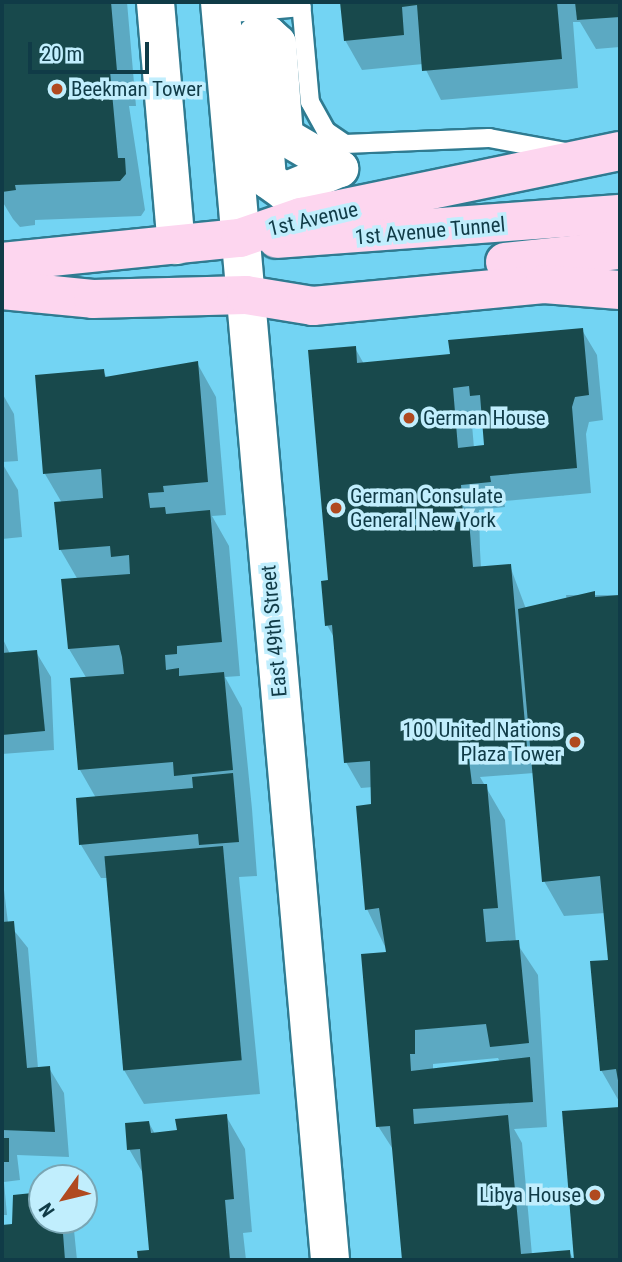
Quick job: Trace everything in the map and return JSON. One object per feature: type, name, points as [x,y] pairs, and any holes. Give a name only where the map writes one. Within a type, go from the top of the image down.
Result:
[{"type":"main road","name":"East 49th Street","points":[[220,8],[330,1260]]},
{"type":"main road","name":"1st Avenue","points":[[2,262],[240,238],[301,218],[606,154]]},
{"type":"main road","name":"1st Avenue Tunnel","points":[[240,238],[318,241],[620,214]]},
{"type":"main road","name":"1st Avenue Tunnel","points":[[246,295],[318,281],[620,250]]},
{"type":"main road","points":[[2,290],[93,299],[246,295],[313,306],[544,284],[620,290]]},
{"type":"street","points":[[155,2],[176,245]]},
{"type":"lane","points":[[220,8],[301,5],[310,102],[326,131],[345,144],[489,138],[606,154]]},
{"type":"building","name":"Beekman Tower","points":[[2,2],[111,2],[117,71],[110,71],[118,158],[125,158],[126,174],[120,181],[15,185],[16,190],[2,192]]},
{"type":"building","points":[[340,2],[557,2],[562,59],[422,71],[417,5],[402,7],[404,35],[344,41]]},
{"type":"building","points":[[575,2],[620,2],[620,17],[577,20]]},
{"type":"building","points":[[583,328],[589,395],[575,397],[572,407],[577,468],[490,476],[491,482],[461,485],[463,515],[371,523],[371,529],[469,521],[473,567],[511,564],[527,747],[468,752],[472,784],[487,784],[498,908],[483,909],[486,942],[519,940],[529,1043],[490,1047],[486,1024],[415,1030],[415,1054],[410,1054],[411,1071],[530,1057],[533,1102],[413,1109],[414,1124],[508,1115],[521,1254],[570,1250],[571,1260],[402,1260],[390,1126],[376,1127],[361,954],[386,952],[379,908],[365,910],[356,806],[371,804],[370,761],[344,763],[332,625],[325,626],[321,581],[328,580],[308,350],[356,346],[357,363],[450,354],[448,340]],"holes":[[[469,386],[470,396],[480,395],[484,445],[458,448],[453,388]]]},
{"type":"building","points":[[198,361],[208,482],[163,486],[164,492],[148,493],[150,508],[165,507],[166,514],[210,510],[222,642],[177,646],[177,654],[165,655],[166,670],[179,668],[179,676],[224,672],[233,770],[174,776],[173,762],[78,770],[70,678],[124,674],[119,645],[68,649],[61,579],[130,574],[129,555],[111,557],[110,546],[59,550],[54,502],[103,498],[101,469],[43,474],[35,375],[104,369],[105,377]]},
{"type":"building","name":"100 United Nations Plaza Tower","points":[[595,591],[595,597],[620,595],[620,1092],[616,1069],[600,1071],[590,961],[608,960],[600,876],[542,882],[518,609]]},
{"type":"building","points":[[37,650],[45,731],[2,735],[2,653]]},
{"type":"building","points":[[233,773],[239,842],[199,845],[198,834],[79,845],[76,798],[193,788],[192,777]]},
{"type":"building","points":[[223,846],[242,1060],[123,1071],[104,856]]},
{"type":"building","points":[[14,921],[27,1068],[50,1066],[55,1132],[2,1130],[2,922]]},
{"type":"building","name":"Libya House","points":[[620,1107],[620,1260],[574,1260],[562,1111]]},
{"type":"building","points":[[227,1114],[234,1199],[225,1200],[230,1260],[138,1260],[137,1251],[149,1250],[140,1149],[127,1150],[125,1123],[149,1121],[151,1133],[177,1130],[175,1119]]},
{"type":"building","points":[[2,1138],[9,1138],[9,1162],[2,1162]]},
{"type":"building","points":[[28,1193],[28,1234],[63,1234],[65,1260],[2,1260],[2,1225],[12,1224],[13,1195]]},
{"type":"place","name":"Beekman Tower","points":[[57,89]]},
{"type":"place","name":"German House","points":[[409,418]]},
{"type":"place","name":"German Consulate General New York","points":[[336,508]]},
{"type":"place","name":"100 United Nations Plaza Tower","points":[[575,742]]},
{"type":"place","name":"Libya House","points":[[595,1195]]}]
